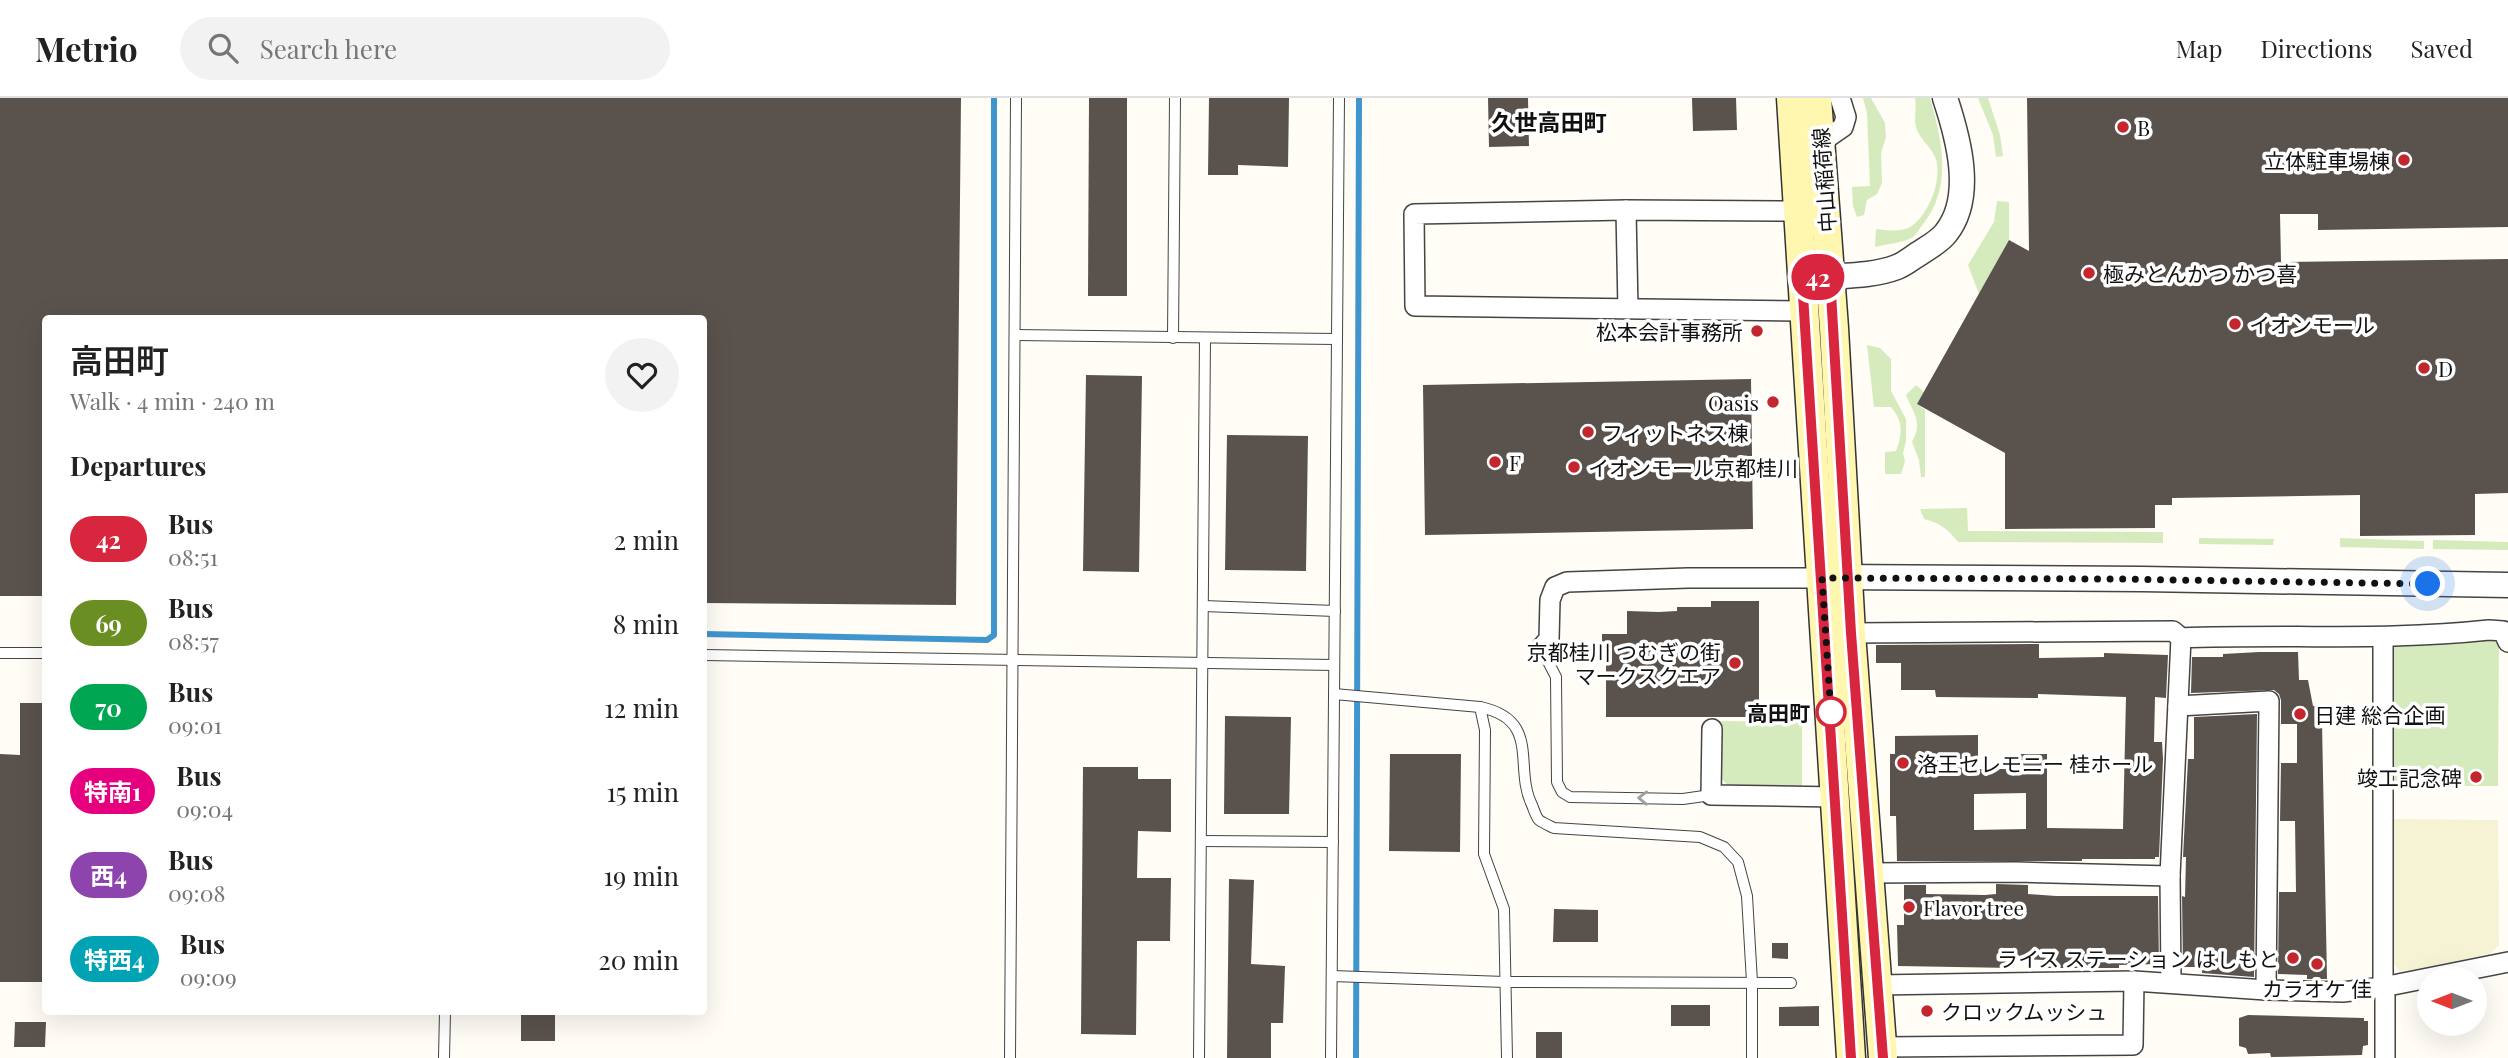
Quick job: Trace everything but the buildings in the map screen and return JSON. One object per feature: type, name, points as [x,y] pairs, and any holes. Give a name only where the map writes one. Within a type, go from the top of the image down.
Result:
[{"type":"main road","name":"中山稲荷線","points":[[1791,98],[1804,311],[1836,577],[1851,633],[1882,1052]]},
{"type":"main road","name":"中山稲荷線","points":[[1817,98],[1830,276],[1836,577],[1836,797],[1852,1058]]},
{"type":"street","points":[[1780,98],[1793,134]]},
{"type":"street","points":[[1820,144],[1843,127],[1845,110],[1840,98]]},
{"type":"street","points":[[1802,279],[1868,273],[1898,267],[1946,234],[1957,214],[1962,192],[1958,154],[1945,98]]},
{"type":"street","points":[[1626,210],[1628,309]]},
{"type":"street","points":[[1798,211],[1626,210],[1414,214],[1415,306],[1804,311]]},
{"type":"street","points":[[1541,648],[1549,639],[1550,600],[1555,587],[1567,582],[1836,577],[2508,585]]},
{"type":"street","points":[[1851,633],[2173,631],[2181,638],[2252,635],[2384,638],[2489,630],[2503,631],[2508,642]]},
{"type":"street","points":[[2171,982],[2170,876],[2181,638]]},
{"type":"street","points":[[2384,638],[2385,1058]]},
{"type":"street","points":[[2178,706],[2269,701],[2266,990]]},
{"type":"street","points":[[1712,729],[1711,795],[1836,797]]},
{"type":"street","points":[[1870,873],[2017,872],[2170,876]]},
{"type":"street","points":[[1877,985],[2134,981],[2343,992],[2508,962]]},
{"type":"street","points":[[1882,1052],[2133,1045],[2134,981]]},
{"type":"lane","points":[[1010,1058],[1016,98]]},
{"type":"lane","points":[[1173,338],[1175,98]]},
{"type":"lane","points":[[1331,1058],[1339,98]]},
{"type":"lane","points":[[1015,335],[1337,338]]},
{"type":"lane","points":[[1199,1058],[1205,338]]},
{"type":"lane","points":[[1203,606],[1335,611]]},
{"type":"lane","points":[[1541,648],[1556,677],[1557,782],[1562,792],[1570,797],[1683,799],[1711,795]]},
{"type":"lane","points":[[0,653],[42,653]]},
{"type":"lane","points":[[707,655],[1334,666]]},
{"type":"lane","points":[[1334,694],[1480,707],[1498,711],[1513,724],[1521,738],[1528,798],[1538,819],[1554,828],[1700,837],[1724,847],[1738,862],[1747,896],[1752,982],[1752,1058]]},
{"type":"lane","points":[[1480,707],[1485,730],[1484,854],[1504,909],[1507,1058]]},
{"type":"lane","points":[[1201,841],[1333,842]]},
{"type":"lane","points":[[1332,976],[1505,982],[1791,984]]},
{"type":"lane","points":[[444,1058],[445,1015]]},
{"type":"shaded area","points":[[2392,819],[2498,820],[2499,945],[2490,954],[2430,966],[2417,966],[2417,969],[2400,972],[2393,963]]},
{"type":"green space","points":[[1863,98],[1871,98],[1885,123],[1886,137],[1881,153],[1882,183],[1877,194],[1867,200],[1864,215],[1857,217],[1853,206],[1852,187],[1870,186],[1867,113]]},
{"type":"green space","points":[[1915,98],[1930,98],[1934,114],[1942,163],[1938,195],[1932,210],[1913,237],[1875,247],[1876,229],[1901,230],[1915,223],[1928,207],[1936,186],[1937,165],[1933,153],[1917,130]]},
{"type":"green space","points":[[1978,98],[1988,98],[2000,135],[2003,156],[1996,157],[1993,135]]},
{"type":"green space","points":[[1997,201],[2009,202],[2009,240],[1979,294],[1968,265],[1994,222]]},
{"type":"green space","points":[[1867,345],[1880,348],[1891,359],[1891,391],[1906,419],[1903,453],[1905,461],[1901,474],[1885,474],[1885,452],[1896,451],[1901,428],[1891,407],[1874,407]]},
{"type":"green space","points":[[1916,385],[1924,392],[1917,404],[1925,410],[1925,477],[1921,477],[1919,460],[1912,442],[1917,424],[1906,395]]},
{"type":"green space","points":[[1967,508],[1968,531],[2163,532],[2163,543],[1958,542],[1943,527],[1924,519],[1920,509]]},
{"type":"green space","points":[[2199,538],[2274,539],[2273,545],[2199,544]]},
{"type":"green space","points":[[2340,538],[2424,541],[2424,549],[2340,547]]},
{"type":"green space","points":[[2433,540],[2508,542],[2508,550],[2433,549]]},
{"type":"green space","points":[[2499,640],[2498,786],[2393,786],[2392,646]]},
{"type":"green space","points":[[1719,721],[1802,722],[1802,787],[1730,788],[1720,777]]},
{"type":"waterway","points":[[707,634],[987,640],[994,635],[994,98]]},
{"type":"waterway","points":[[1356,1058],[1359,98]]},
{"type":"bus line","name":"42","points":[[1851,1058],[1802,279],[1830,276],[1851,633],[1883,1058]]},
{"type":"place","name":"B","points":[[2123,127]]},
{"type":"place","name":"立体駐車場棟","points":[[2404,160]]},
{"type":"place","name":"極みとんかつ かつ喜","points":[[2089,273]]},
{"type":"place","name":"イオンモール","points":[[2235,324]]},
{"type":"place","name":"松本会計事務所","points":[[1757,331]]},
{"type":"place","name":"D","points":[[2424,368]]},
{"type":"place","name":"Oasis","points":[[1773,402]]},
{"type":"place","name":"フィットネス棟","points":[[1588,432]]},
{"type":"place","name":"F","points":[[1495,462]]},
{"type":"place","name":"イオンモール京都桂川","points":[[1574,467]]},
{"type":"place","name":"京都桂川 つむぎの街 マークスクエア","points":[[1735,663]]},
{"type":"place","name":"高田町","points":[[1831,712]]},
{"type":"place","name":"日建 総合企画","points":[[2300,714]]},
{"type":"place","name":"洛王セレモニー 桂ホール","points":[[1903,763]]},
{"type":"place","name":"竣工記念碑","points":[[2476,777]]},
{"type":"place","name":"Flavor tree","points":[[1909,907]]},
{"type":"place","name":"ライス ステーション はしもと","points":[[2293,958]]},
{"type":"place","name":"カラオケ 佳","points":[[2317,964]]},
{"type":"place","name":"クロックムッシュ","points":[[1927,1011]]},
{"type":"district","name":"久世高田町","points":[[1549,121]]},
{"type":"route","points":[[1831,712],[1831,715],[1822,578],[1849,576],[2428,584]]}]
